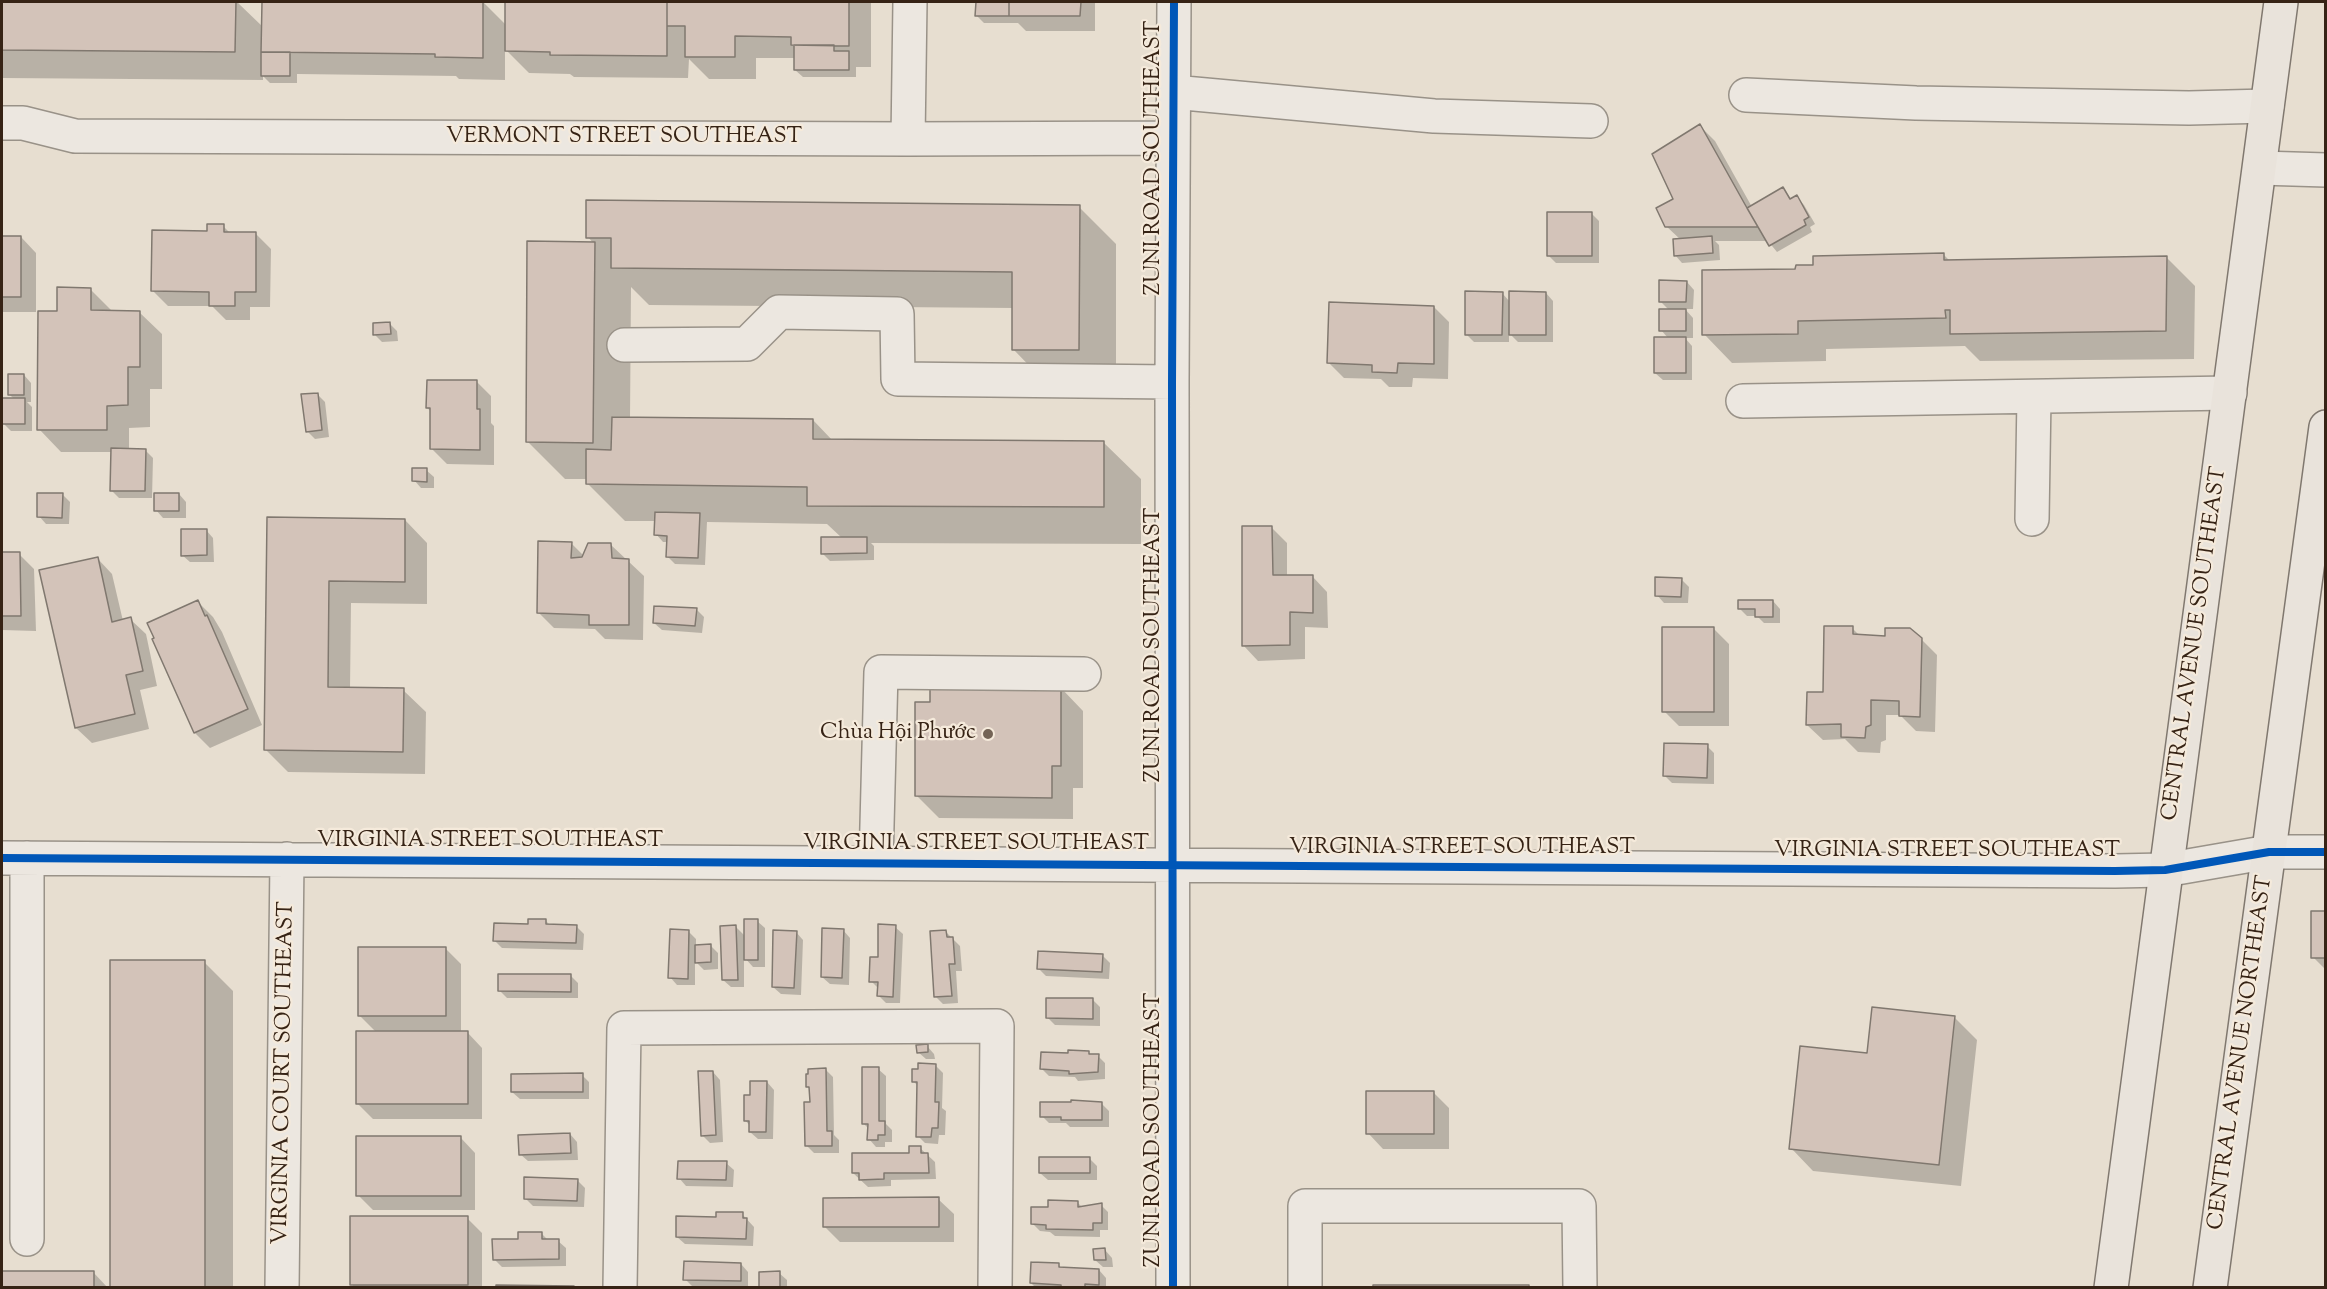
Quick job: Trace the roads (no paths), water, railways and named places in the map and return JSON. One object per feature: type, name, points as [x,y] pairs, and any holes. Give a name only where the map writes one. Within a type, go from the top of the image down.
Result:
[{"type":"main road","name":"CENTRAL AVENUE SOUTHEAST","points":[[2111,1287],[2281,2]]},
{"type":"main road","name":"CENTRAL AVENUE NORTHEAST","points":[[2210,1287],[2325,427]]},
{"type":"street","points":[[908,140],[910,2]]},
{"type":"street","name":"ZUNI ROAD SOUTHEAST","points":[[1173,1287],[1174,2]]},
{"type":"street","points":[[1173,92],[1434,116],[1591,121]]},
{"type":"street","points":[[1746,95],[1916,103],[2189,108],[2267,106]]},
{"type":"street","name":"VERMONT STREET SOUTHEAST","points":[[2,123],[23,123],[75,136],[908,140],[1173,138]]},
{"type":"street","points":[[2260,168],[2325,170]]},
{"type":"street","points":[[624,345],[747,344],[779,312],[897,314],[898,379],[1172,382]]},
{"type":"street","points":[[1743,401],[2230,393]]},
{"type":"street","points":[[2032,519],[2034,397]]},
{"type":"street","points":[[876,863],[881,672],[1084,674]]},
{"type":"street","name":"VIRGINIA STREET SOUTHEAST","points":[[14,858],[2165,870],[2269,852],[2325,852]]},
{"type":"street","points":[[14,858],[14,953],[27,1239]]},
{"type":"street","name":"VIRGINIA COURT SOUTHEAST","points":[[282,1287],[287,859]]},
{"type":"street","points":[[620,1287],[624,1028],[997,1026],[995,1287]]},
{"type":"street","points":[[1305,1287],[1305,1206],[1579,1206],[1580,1287]]},
{"type":"place","name":"Chùa Hội Phước","points":[[988,734]]}]
